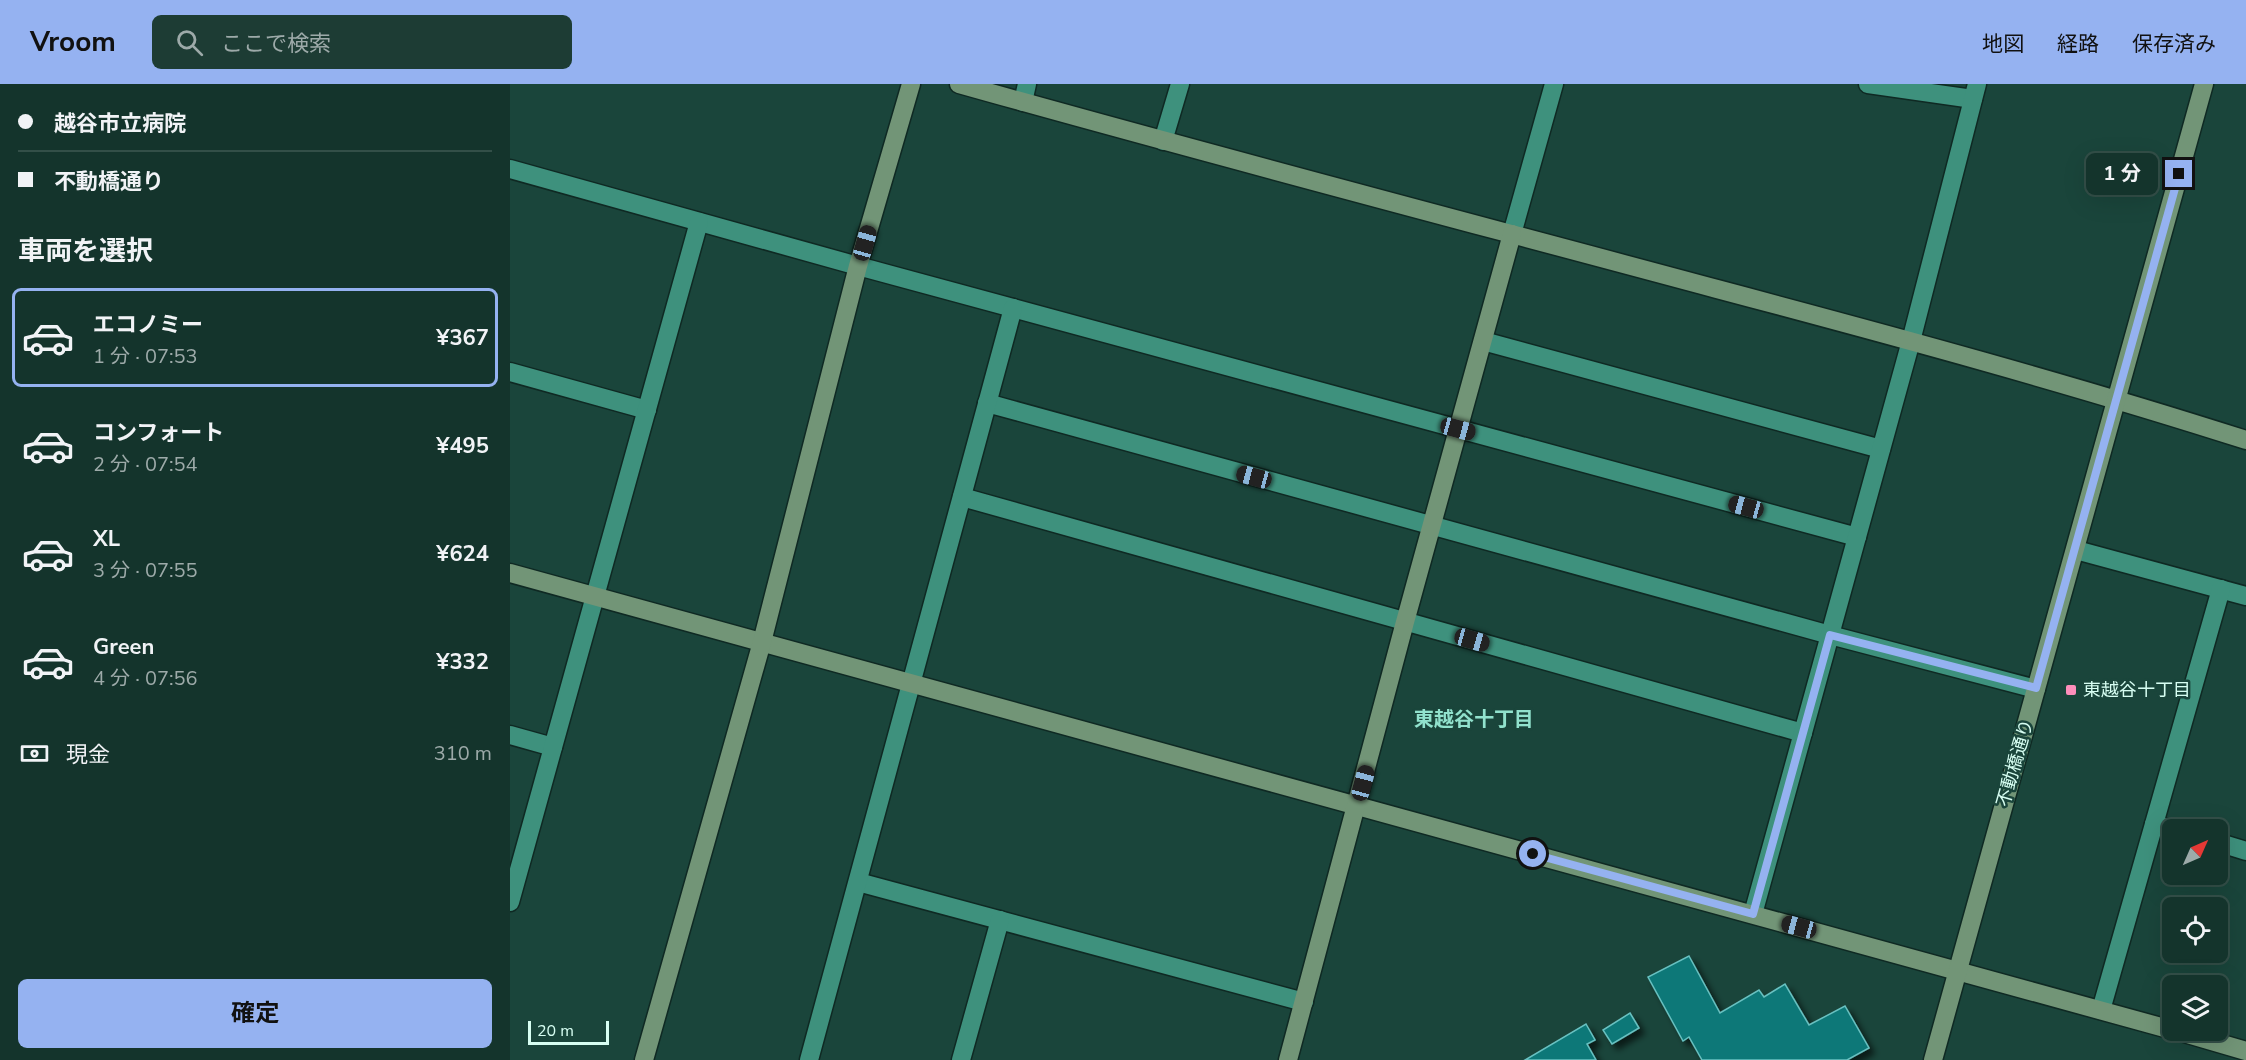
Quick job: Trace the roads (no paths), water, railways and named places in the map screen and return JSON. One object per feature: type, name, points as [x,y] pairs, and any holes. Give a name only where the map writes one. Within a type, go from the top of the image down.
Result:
[{"type":"street","points":[[644,1060],[762,642],[858,266],[911,84]]},
{"type":"street","points":[[959,84],[1163,141],[1911,341],[2118,399],[2246,440]]},
{"type":"street","points":[[1023,102],[1027,84]]},
{"type":"street","points":[[1163,141],[1180,84]]},
{"type":"street","points":[[1288,1060],[1405,622],[1554,84]]},
{"type":"street","points":[[1753,914],[1911,341],[1975,92],[1868,84]]},
{"type":"street","name":"不動橋通り","points":[[1933,1060],[2204,84]]},
{"type":"street","points":[[510,169],[858,266],[1857,537]]},
{"type":"street","points":[[510,902],[699,222]]},
{"type":"street","points":[[809,1060],[1013,308]]},
{"type":"street","points":[[1483,341],[1881,449]]},
{"type":"street","points":[[510,372],[647,410]]},
{"type":"street","points":[[987,404],[1830,635],[2036,688]]},
{"type":"street","points":[[962,497],[1803,733]]},
{"type":"street","points":[[2076,550],[2246,596]]},
{"type":"street","points":[[510,573],[2162,1027]]},
{"type":"street","points":[[2101,1010],[2221,589]]},
{"type":"street","points":[[510,735],[553,747]]},
{"type":"street","points":[[2154,824],[2162,826]]},
{"type":"street","points":[[2228,845],[2246,851]]},
{"type":"street","points":[[858,882],[1304,1002]]},
{"type":"street","points":[[961,1060],[1000,920]]},
{"type":"street","points":[[2211,1041],[2246,1051]]},
{"type":"place","name":"東越谷十丁目","points":[[2071,690]]},
{"type":"district","name":"東越谷十丁目","points":[[1474,719]]}]
